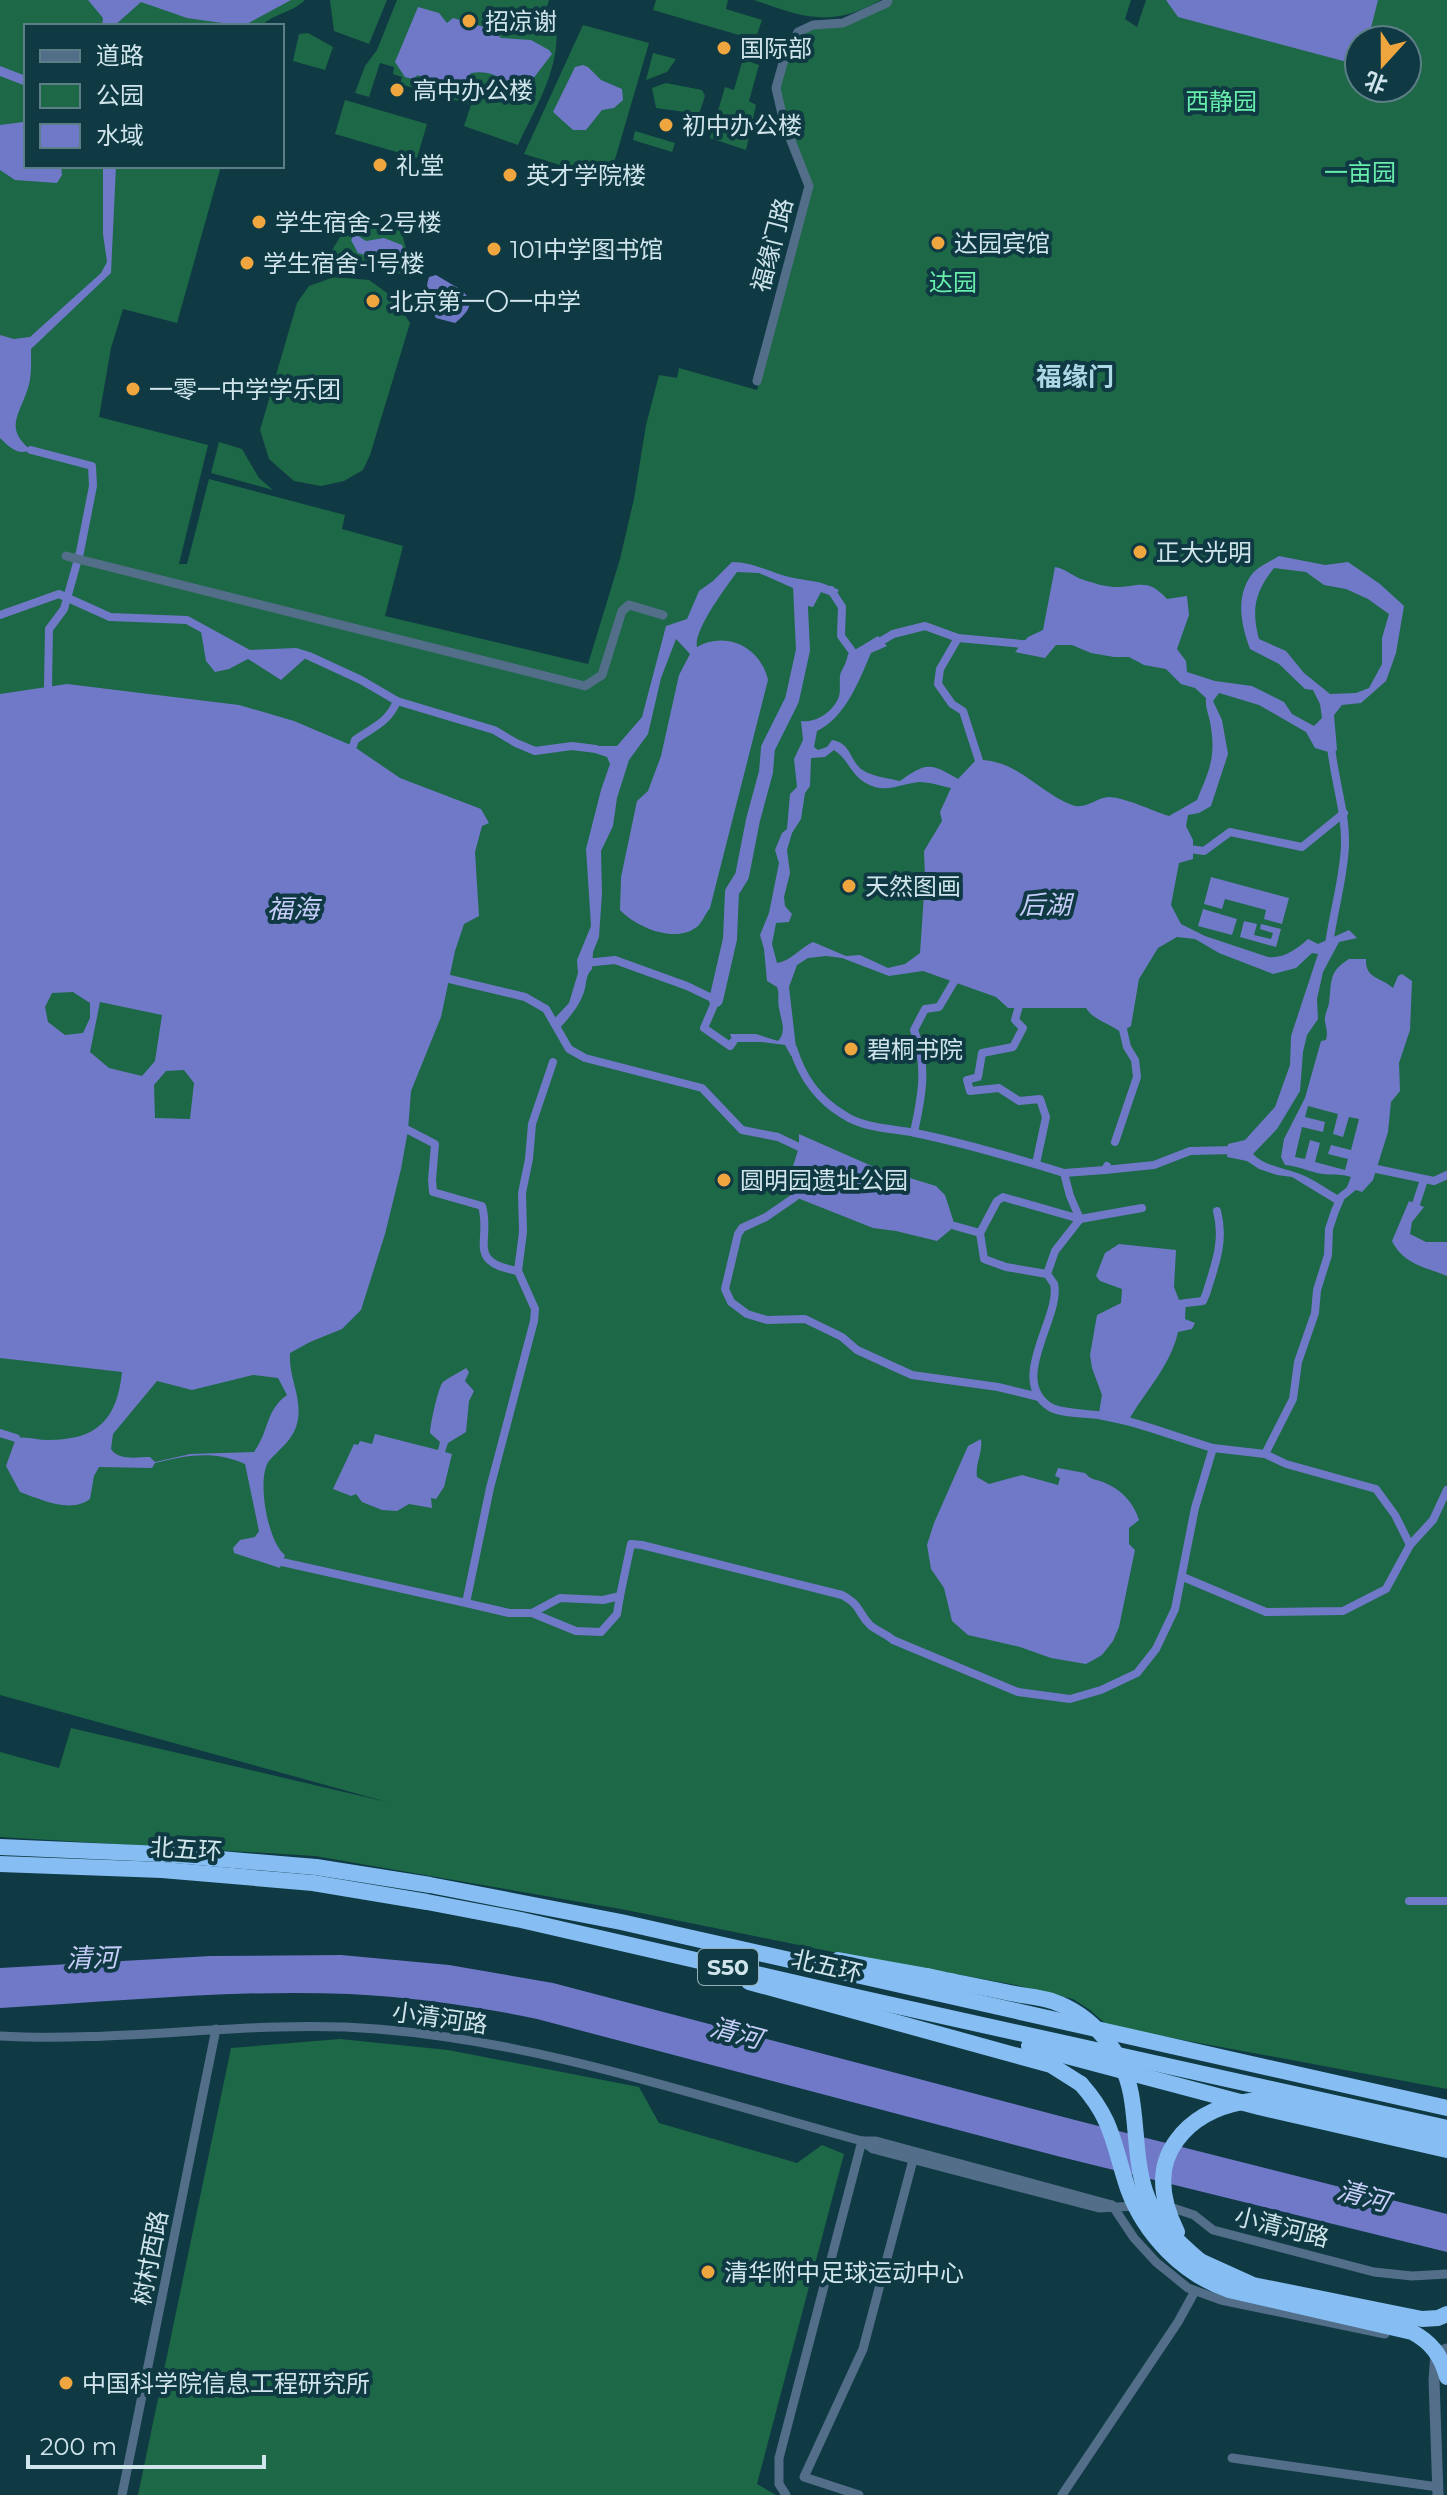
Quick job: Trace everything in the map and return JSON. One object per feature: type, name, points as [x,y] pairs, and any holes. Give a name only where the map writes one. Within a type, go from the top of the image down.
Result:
[{"type":"highway","name":"北五环","points":[[0,1847],[162,1854],[316,1867],[430,1885],[621,1922],[1447,2108]]},
{"type":"highway","name":"北五环","points":[[0,1864],[162,1870],[313,1883],[458,1908],[618,1941],[1447,2128]]},
{"type":"highway","points":[[621,1922],[1052,2001],[1080,2015],[1111,2045],[1131,2092],[1140,2167],[1154,2213],[1171,2236],[1200,2261],[1253,2285],[1422,2319],[1447,2314]]},
{"type":"highway","points":[[618,1941],[798,1997],[1051,2065],[1081,2084],[1098,2102],[1110,2124],[1129,2189],[1152,2235],[1204,2282],[1412,2332],[1428,2341],[1438,2354],[1447,2377]]},
{"type":"highway","points":[[861,1998],[1244,2103],[1447,2150]]},
{"type":"highway","points":[[1276,2070],[1447,2100]]},
{"type":"highway","points":[[1200,2261],[1177,2232],[1168,2214],[1162,2190],[1164,2166],[1173,2146],[1188,2125],[1212,2111],[1246,2101],[1276,2103],[1447,2140]]},
{"type":"street","name":"福缘门路","points":[[757,381],[809,186],[784,123],[776,88],[783,63],[798,32],[813,25],[843,23],[888,0]]},
{"type":"street","points":[[66,556],[585,686],[602,675],[622,611],[629,605],[663,615]]},
{"type":"street","name":"小清河路","points":[[0,2036],[81,2036],[216,2029],[377,2029],[460,2040],[607,2071],[1112,2205]]},
{"type":"street","name":"树村西路","points":[[122,2495],[216,2029]]},
{"type":"street","points":[[786,2495],[779,2484],[779,2458],[862,2141]]},
{"type":"street","name":"小清河路","points":[[862,2141],[873,2149],[1099,2208],[1112,2205],[1170,2206],[1194,2215],[1213,2230],[1374,2272],[1412,2276],[1447,2274]]},
{"type":"street","points":[[859,2495],[804,2477],[863,2349],[913,2160]]},
{"type":"street","points":[[1112,2205],[1134,2238],[1156,2262],[1173,2278],[1195,2291],[1221,2300],[1405,2338],[1442,2351],[1434,2380],[1442,2443],[1438,2491],[1232,2458]]},
{"type":"street","points":[[1062,2495],[1178,2322],[1195,2291]]},
{"type":"green space","name":"圆明园遗址公园","points":[[0,0],[305,0],[264,24],[24,24],[24,168],[220,168],[177,323],[123,309],[111,348],[99,417],[208,445],[179,564],[187,564],[209,479],[345,515],[342,529],[403,546],[385,616],[588,664],[620,559],[659,375],[677,378],[679,368],[757,390],[809,186],[776,88],[798,32],[843,23],[888,0],[1131,0],[1125,19],[1137,27],[1146,0],[1447,0],[1447,2089],[1108,2026],[1073,1999],[1016,1985],[626,1910],[315,1856],[0,1837],[0,1752],[59,1768],[71,1728],[387,1802],[0,1695]]},
{"type":"green space","points":[[330,0],[387,0],[369,44],[334,31]]},
{"type":"green space","points":[[397,0],[549,0],[543,19],[556,24],[555,56],[546,86],[518,145],[464,126],[471,105],[400,84],[402,77],[393,74],[394,67],[380,63],[369,97],[355,93]]},
{"type":"green space","points":[[656,0],[728,0],[726,9],[762,20],[748,61],[759,65],[749,101],[756,105],[746,150],[710,138],[725,87],[734,90],[749,38],[653,10]]},
{"type":"green space","points":[[754,0],[881,0],[847,14],[818,17],[788,12]]},
{"type":"green space","points":[[583,25],[649,43],[609,180],[524,154]]},
{"type":"green space","points":[[308,33],[333,47],[325,70],[293,61],[299,34]]},
{"type":"green space","points":[[653,53],[676,59],[667,72],[646,80]]},
{"type":"green space","points":[[666,83],[702,90],[705,96],[699,114],[656,108],[652,88]]},
{"type":"green space","points":[[345,100],[427,124],[417,158],[335,134]]},
{"type":"green space","points":[[635,131],[675,143],[672,152],[633,140]]},
{"type":"green space","points":[[347,215],[405,232],[403,238],[412,267],[398,274],[329,255],[340,237]]},
{"type":"green space","points":[[334,277],[369,280],[394,298],[410,323],[363,470],[344,481],[321,486],[294,481],[269,459],[260,430],[297,303],[309,286]]},
{"type":"green space","points":[[219,442],[242,449],[259,478],[273,490],[211,473]]},
{"type":"green space","points":[[340,2039],[448,2050],[639,2087],[659,2123],[797,2163],[822,2145],[844,2154],[757,2484],[776,2495],[138,2495],[231,2048]]},
{"type":"water","points":[[88,0],[291,0],[247,24],[187,18],[141,2],[116,24],[102,24],[103,18]]},
{"type":"water","points":[[1166,0],[1378,0],[1372,24],[1343,24],[1343,61],[1178,17]]},
{"type":"water","points":[[418,7],[439,13],[447,23],[453,18],[491,29],[501,38],[531,40],[552,54],[529,84],[521,88],[491,74],[478,72],[471,73],[459,96],[423,83],[423,78],[418,75],[413,79],[405,77],[395,62]]},
{"type":"water","points":[[583,65],[601,80],[622,89],[623,100],[614,108],[602,110],[586,130],[573,130],[553,112],[575,67]]},
{"type":"water","points":[[0,66],[24,75],[24,85],[0,76]]},
{"type":"water","points":[[24,122],[24,168],[61,168],[62,175],[57,183],[15,180],[0,170],[0,125]]},
{"type":"water","points":[[103,168],[116,168],[111,273],[31,349],[29,383],[16,428],[31,450],[18,451],[0,438],[0,335],[14,339],[30,337],[101,273],[107,262],[103,234]]},
{"type":"water","points":[[355,234],[366,241],[384,238],[402,245],[407,260],[405,267],[396,270],[389,262],[358,253],[351,240]]},
{"type":"water","points":[[436,275],[460,290],[469,301],[465,314],[455,323],[436,318],[431,308],[428,282],[429,277]]},
{"type":"water","name":"后湖","points":[[1279,556],[1325,565],[1348,562],[1380,584],[1404,606],[1396,653],[1386,681],[1361,703],[1342,705],[1334,715],[1337,750],[1332,753],[1315,748],[1306,732],[1259,705],[1219,693],[1213,701],[1222,720],[1228,754],[1211,806],[1188,815],[1186,826],[1193,840],[1193,859],[1179,863],[1171,905],[1181,924],[1205,936],[1268,957],[1284,955],[1308,939],[1318,944],[1349,930],[1357,938],[1339,942],[1323,972],[1317,999],[1318,1019],[1307,1035],[1303,1052],[1300,1091],[1277,1129],[1253,1154],[1320,1184],[1341,1197],[1338,1205],[1292,1177],[1277,1175],[1247,1161],[1227,1157],[1228,1144],[1245,1140],[1275,1107],[1290,1065],[1291,1036],[1318,954],[1312,953],[1296,968],[1273,974],[1219,953],[1195,939],[1177,937],[1158,948],[1139,979],[1131,1026],[1121,1032],[1086,1008],[1008,1008],[996,997],[923,971],[889,976],[842,958],[808,958],[797,965],[789,987],[797,1056],[791,1056],[785,1045],[733,1042],[730,1034],[756,1034],[778,1041],[782,1033],[778,990],[767,981],[760,935],[769,913],[779,863],[775,850],[787,829],[790,794],[797,787],[794,759],[803,740],[801,721],[817,719],[835,704],[839,696],[840,675],[848,654],[878,636],[887,646],[871,653],[843,708],[817,731],[814,747],[818,750],[827,747],[832,740],[838,742],[866,772],[900,781],[917,770],[929,767],[958,779],[976,760],[990,761],[1015,770],[1072,805],[1081,806],[1108,797],[1169,816],[1197,800],[1208,773],[1212,739],[1206,698],[1195,688],[1181,684],[1166,669],[1144,665],[1129,657],[1091,653],[1072,645],[1056,645],[1045,658],[1015,652],[1028,637],[1043,630],[1055,567],[1104,586],[1148,586],[1167,599],[1187,596],[1189,615],[1177,649],[1186,661],[1187,672],[1215,681],[1252,686],[1284,702],[1292,714],[1314,726],[1322,718],[1313,690],[1305,689],[1279,664],[1250,649],[1244,630],[1241,611],[1247,583],[1255,571]],"holes":[[[1274,568],[1306,572],[1324,585],[1346,589],[1368,599],[1389,614],[1382,638],[1382,664],[1369,688],[1356,693],[1330,694],[1304,673],[1286,651],[1259,639],[1255,619],[1256,601]],[[834,750],[860,779],[872,786],[885,788],[919,782],[951,788],[940,812],[942,821],[924,851],[920,953],[905,964],[888,968],[860,955],[846,956],[813,942],[787,960],[777,963],[772,944],[776,923],[789,922],[792,914],[785,906],[784,897],[790,873],[787,850],[792,833],[801,819],[805,793],[810,786],[811,758],[825,757]]]},
{"type":"water","points":[[732,562],[754,565],[839,590],[834,597],[821,592],[813,607],[803,605],[802,592],[759,573],[737,572],[705,620],[697,647],[720,640],[741,645],[758,659],[768,680],[710,908],[699,925],[690,931],[669,934],[647,928],[620,910],[621,877],[637,801],[648,791],[661,756],[679,675],[690,654],[676,639],[661,678],[648,734],[629,760],[617,798],[613,826],[601,851],[599,937],[593,952],[592,969],[579,1003],[558,1030],[554,1019],[569,1003],[578,973],[577,960],[591,926],[586,849],[610,764],[607,757],[595,753],[598,746],[617,746],[642,717],[666,626],[687,619],[699,591]]},
{"type":"water","points":[[203,629],[249,654],[296,652],[308,656],[281,680],[248,659],[215,672],[206,661]]},
{"type":"water","name":"福海","points":[[67,684],[239,705],[294,721],[353,746],[400,778],[481,809],[489,823],[482,826],[475,852],[479,916],[464,924],[441,1017],[411,1091],[401,1169],[361,1310],[342,1329],[290,1353],[299,1408],[296,1427],[269,1461],[264,1481],[269,1524],[285,1555],[280,1568],[234,1553],[233,1548],[240,1540],[255,1537],[259,1531],[245,1464],[200,1455],[155,1463],[152,1468],[99,1467],[90,1499],[73,1505],[55,1504],[20,1492],[6,1466],[16,1438],[65,1439],[80,1436],[102,1424],[115,1403],[122,1372],[0,1358],[0,694]],"holes":[[[73,992],[90,1003],[90,1018],[83,1033],[65,1035],[48,1022],[45,1007],[52,993]],[[100,1002],[162,1015],[155,1061],[142,1076],[109,1068],[90,1052]],[[184,1070],[194,1083],[190,1119],[155,1118],[154,1085],[166,1071]],[[253,1375],[278,1378],[287,1395],[275,1407],[254,1452],[190,1454],[155,1462],[150,1457],[123,1457],[114,1453],[111,1449],[113,1434],[157,1381],[192,1390]]]},
{"type":"water","points":[[1211,877],[1289,898],[1282,924],[1264,919],[1266,910],[1225,899],[1222,909],[1204,904]]},
{"type":"water","points":[[1203,909],[1237,919],[1232,935],[1198,926]]},
{"type":"water","points":[[1244,921],[1257,924],[1254,935],[1271,939],[1273,933],[1260,929],[1261,924],[1281,929],[1276,947],[1240,937]]},
{"type":"water","points":[[1349,959],[1366,959],[1371,974],[1393,988],[1402,974],[1412,981],[1410,1030],[1399,1063],[1400,1091],[1391,1102],[1388,1132],[1373,1180],[1362,1192],[1347,1187],[1351,1177],[1321,1174],[1285,1165],[1281,1157],[1284,1139],[1305,1098],[1321,1041],[1326,1040],[1325,1019],[1334,973]],"holes":[[[1308,1106],[1338,1114],[1333,1134],[1343,1137],[1349,1117],[1359,1119],[1351,1150],[1331,1145],[1328,1154],[1348,1159],[1345,1170],[1315,1162],[1320,1143],[1310,1140],[1305,1159],[1295,1157],[1302,1127],[1323,1132],[1325,1122],[1305,1117]]]},
{"type":"water","points":[[799,1134],[874,1167],[936,1186],[945,1195],[955,1226],[937,1241],[873,1228],[790,1195],[790,1176],[799,1147]]},
{"type":"water","points":[[1409,1201],[1424,1207],[1412,1222],[1410,1234],[1426,1242],[1447,1242],[1447,1276],[1408,1260],[1392,1241]]},
{"type":"water","points":[[1119,1244],[1176,1250],[1174,1287],[1179,1300],[1186,1299],[1185,1319],[1195,1323],[1192,1329],[1178,1332],[1163,1369],[1126,1425],[1098,1419],[1102,1395],[1090,1355],[1097,1315],[1121,1303],[1122,1289],[1100,1281],[1096,1276],[1105,1253]]},
{"type":"water","points":[[466,1368],[469,1372],[465,1381],[474,1391],[469,1401],[466,1432],[448,1443],[445,1452],[452,1454],[444,1487],[436,1499],[431,1498],[432,1508],[409,1504],[397,1511],[382,1510],[362,1502],[356,1494],[351,1496],[333,1489],[354,1444],[358,1445],[360,1441],[372,1444],[375,1434],[438,1450],[440,1442],[430,1433],[439,1391],[443,1382]]},
{"type":"water","points":[[981,1439],[977,1477],[989,1484],[1022,1475],[1058,1485],[1060,1478],[1055,1476],[1058,1468],[1085,1473],[1121,1493],[1137,1514],[1139,1520],[1129,1528],[1129,1544],[1135,1550],[1119,1627],[1102,1655],[1086,1664],[1051,1658],[968,1635],[952,1621],[944,1588],[931,1569],[927,1545],[968,1446]]},
{"type":"water","name":"清河","points":[[341,1955],[449,1965],[553,1983],[1447,2214],[1447,2252],[1061,2157],[537,2019],[490,2010],[397,1997],[305,1993],[0,2008],[0,1968],[210,1956]]},
{"type":"waterway","points":[[31,450],[92,466],[93,486],[80,552],[64,609],[49,629],[48,686]]},
{"type":"waterway","points":[[716,1000],[730,939],[732,892],[742,876],[766,772],[768,748],[792,700],[803,650],[800,587]]},
{"type":"waterway","points":[[831,590],[842,607],[841,636],[852,651]]},
{"type":"waterway","points":[[0,615],[59,594],[110,617],[187,620],[249,654],[296,652],[309,656],[397,701],[494,730],[535,751],[572,746],[596,749]]},
{"type":"waterway","points":[[873,646],[893,634],[925,626],[958,638],[1033,645]]},
{"type":"waterway","points":[[958,638],[940,669],[938,684],[952,704],[963,711],[982,770]]},
{"type":"waterway","points":[[353,746],[355,740],[385,720],[397,701]]},
{"type":"waterway","points":[[1329,945],[1345,845],[1344,820],[1331,746]]},
{"type":"waterway","points":[[1182,848],[1204,851],[1230,832],[1302,847],[1344,813]]},
{"type":"waterway","points":[[585,963],[615,960],[716,1000],[704,1028],[730,1046],[733,1042]]},
{"type":"waterway","points":[[914,1132],[922,1068],[914,1030],[925,1009],[939,1007],[958,975]]},
{"type":"waterway","points":[[441,977],[525,997],[546,1009],[569,1049],[585,1058],[702,1088],[742,1130],[778,1137],[799,1147]]},
{"type":"waterway","points":[[1021,999],[1015,1020],[1023,1028],[1013,1047],[982,1053],[978,1077],[967,1080],[970,1091],[999,1088],[1019,1101],[1040,1099],[1046,1117],[1036,1164]]},
{"type":"waterway","points":[[1115,1142],[1137,1077],[1135,1060],[1127,1047],[1121,1021]]},
{"type":"waterway","points":[[793,1048],[812,1086],[826,1102],[852,1120],[952,1141],[1064,1173],[1080,1219]]},
{"type":"waterway","points":[[282,1562],[466,1603],[490,1488],[534,1321],[535,1309],[518,1271],[523,1232],[522,1193],[532,1124],[553,1062]]},
{"type":"waterway","points":[[408,1130],[435,1144],[433,1192],[482,1206],[486,1255],[491,1262],[518,1271]]},
{"type":"waterway","points":[[1105,1170],[1154,1165],[1190,1151],[1234,1150]]},
{"type":"waterway","points":[[1064,1173],[1105,1170],[1107,1166]]},
{"type":"waterway","points":[[1366,1169],[1434,1181],[1447,1175]]},
{"type":"waterway","points":[[1416,1204],[1424,1180]]},
{"type":"waterway","points":[[1265,1454],[1293,1399],[1298,1362],[1315,1313],[1317,1290],[1328,1255],[1329,1229],[1335,1211],[1341,1197],[1357,1184]]},
{"type":"waterway","points":[[795,1197],[766,1217],[742,1228],[738,1234],[725,1289],[731,1302],[747,1314],[767,1320],[805,1319],[842,1337],[857,1350],[912,1375],[998,1387],[1039,1397]]},
{"type":"waterway","points":[[980,1233],[997,1201],[1003,1197],[1080,1219]]},
{"type":"waterway","points":[[1142,1208],[1080,1219],[1055,1251],[1047,1274],[1054,1284],[1054,1297],[1034,1365],[1038,1395],[1056,1410],[1112,1417],[1213,1448]]},
{"type":"waterway","points":[[1186,1303],[1203,1301],[1206,1294],[1219,1243],[1217,1211]]},
{"type":"waterway","points":[[955,1226],[980,1233],[984,1259],[1006,1267],[1047,1274]]},
{"type":"waterway","points":[[0,1433],[16,1438]]},
{"type":"waterway","points":[[466,1603],[509,1613],[532,1613],[560,1598],[603,1600],[620,1596],[631,1544],[642,1545],[842,1595],[856,1606],[870,1625],[893,1640],[1018,1692],[1070,1699],[1101,1690],[1137,1673],[1156,1649],[1175,1609],[1195,1508],[1213,1448],[1265,1454],[1286,1464],[1376,1489],[1395,1515],[1410,1545]]},
{"type":"waterway","points":[[1183,1577],[1266,1612],[1343,1611],[1386,1589],[1410,1545],[1433,1520],[1447,1490]]},
{"type":"waterway","points":[[532,1613],[576,1631],[601,1632],[617,1614],[620,1596]]},
{"type":"waterway","points":[[1409,1901],[1447,1901]]},
{"type":"place","name":"招凉谢","points":[[469,21]]},
{"type":"place","name":"国际部","points":[[724,48]]},
{"type":"place","name":"高中办公楼","points":[[397,90]]},
{"type":"place","name":"初中办公楼","points":[[666,125]]},
{"type":"place","name":"礼堂","points":[[380,165]]},
{"type":"place","name":"英才学院楼","points":[[510,175]]},
{"type":"place","name":"学生宿舍-2号楼","points":[[259,222]]},
{"type":"place","name":"达园宾馆","points":[[938,243]]},
{"type":"place","name":"101中学图书馆","points":[[494,249]]},
{"type":"place","name":"学生宿舍-1号楼","points":[[247,263]]},
{"type":"place","name":"北京第一〇一中学","points":[[373,301]]},
{"type":"place","name":"一零一中学学乐团","points":[[133,389]]},
{"type":"place","name":"正大光明","points":[[1140,552]]},
{"type":"place","name":"天然图画","points":[[849,886]]},
{"type":"place","name":"碧桐书院","points":[[851,1049]]},
{"type":"place","name":"圆明园遗址公园","points":[[724,1180]]},
{"type":"place","name":"清华附中足球运动中心","points":[[708,2272]]},
{"type":"place","name":"中国科学院信息工程研究所","points":[[66,2383]]},
{"type":"district","name":"福缘门","points":[[1075,377]]},
{"type":"park label","name":"西静园","points":[[1221,101]]},
{"type":"park label","name":"一亩园","points":[[1360,172]]},
{"type":"park label","name":"达园","points":[[953,282]]}]
